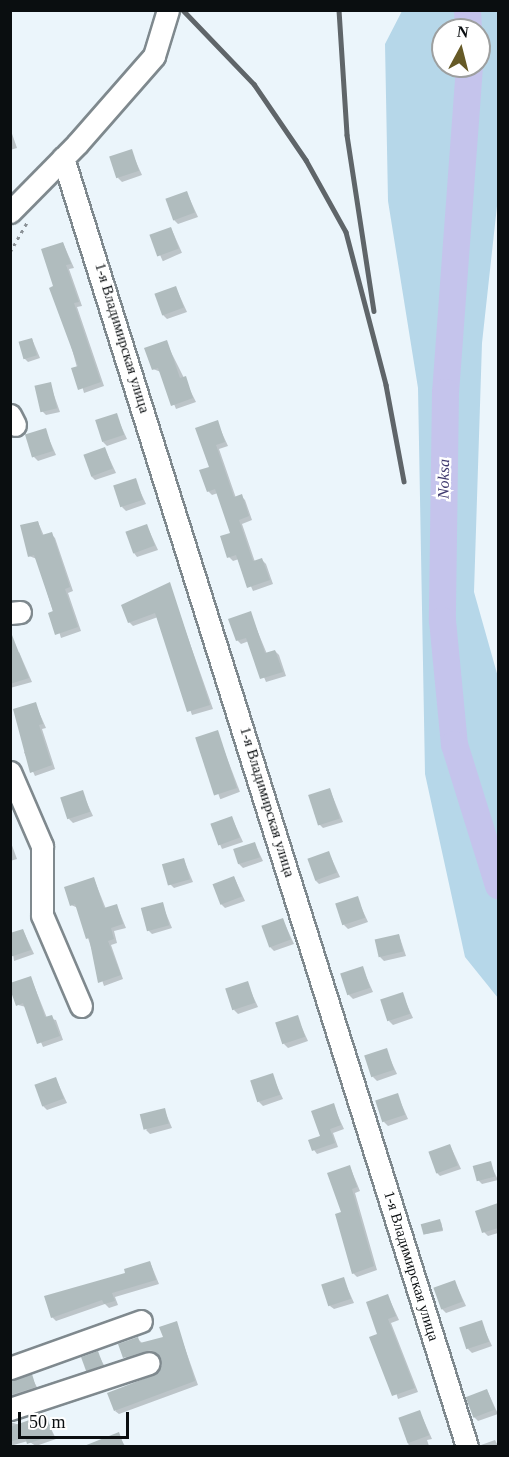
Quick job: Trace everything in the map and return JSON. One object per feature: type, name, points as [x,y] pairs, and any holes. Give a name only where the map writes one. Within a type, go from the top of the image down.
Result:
[{"type":"street","points":[[10,212],[63,159],[154,56],[168,10]]},
{"type":"street","name":"1-я Владимирская улица","points":[[63,159],[467,1446]]},
{"type":"street","points":[[10,772],[42,846],[42,915],[81,1006]]},
{"type":"street","points":[[10,1368],[141,1321]]},
{"type":"street","points":[[10,1409],[149,1363]]},
{"type":"shaded area","points":[[402,11],[498,11],[498,197],[482,343],[474,592],[498,677],[498,998],[465,957],[425,774],[418,388],[388,201],[385,44]]},
{"type":"building","points":[[132,149],[139,171],[116,178],[109,156]]},
{"type":"building","points":[[187,191],[195,213],[173,220],[165,199]]},
{"type":"building","points":[[171,227],[179,249],[157,256],[149,235]]},
{"type":"building","points":[[63,242],[71,264],[66,265],[79,302],[74,303],[101,382],[78,390],[71,368],[78,366],[49,288],[53,286],[41,249]]},
{"type":"building","points":[[176,286],[184,308],[162,315],[154,294]]},
{"type":"building","points":[[32,338],[37,355],[24,359],[19,342]]},
{"type":"building","points":[[167,340],[180,378],[186,376],[193,398],[171,406],[158,368],[152,370],[144,348]]},
{"type":"building","points":[[51,382],[57,408],[41,412],[34,386]]},
{"type":"building","points":[[117,413],[124,435],[102,442],[95,420]]},
{"type":"building","points":[[218,420],[225,442],[216,445],[234,497],[242,494],[249,516],[239,520],[253,561],[262,558],[270,580],[247,588],[236,555],[227,558],[220,536],[230,533],[215,489],[207,492],[199,470],[209,467],[195,428]]},
{"type":"building","points":[[46,428],[53,451],[32,457],[25,434]]},
{"type":"building","points":[[105,447],[113,469],[91,476],[83,455]]},
{"type":"building","points":[[136,478],[143,500],[120,507],[113,485]]},
{"type":"building","points":[[38,521],[42,535],[52,532],[70,587],[65,589],[78,627],[55,635],[48,613],[53,611],[34,555],[28,557],[20,525]]},
{"type":"building","points":[[147,524],[155,546],[133,553],[125,532]]},
{"type":"building","points":[[170,582],[210,705],[187,712],[155,613],[128,623],[121,605]]},
{"type":"building","points":[[251,611],[265,653],[275,650],[283,672],[260,679],[246,638],[236,641],[228,619]]},
{"type":"building","points":[[10,630],[29,678],[10,684]]},
{"type":"building","points":[[36,702],[43,724],[39,725],[52,765],[30,773],[13,709]]},
{"type":"building","points":[[218,730],[237,788],[214,795],[195,737]]},
{"type":"building","points":[[330,788],[340,818],[318,826],[308,795]]},
{"type":"building","points":[[83,790],[90,812],[67,819],[60,797]]},
{"type":"building","points":[[232,816],[240,838],[218,845],[210,824]]},
{"type":"building","points":[[255,842],[260,857],[238,864],[233,849]]},
{"type":"building","points":[[329,851],[337,873],[315,880],[307,859]]},
{"type":"building","points":[[184,858],[190,879],[168,885],[162,864]]},
{"type":"building","points":[[234,876],[242,897],[220,905],[213,884]]},
{"type":"building","points":[[94,877],[104,908],[117,904],[123,924],[111,928],[114,939],[108,941],[121,975],[98,983],[89,938],[86,939],[75,904],[70,906],[64,887]]},
{"type":"building","points":[[358,896],[365,918],[342,925],[335,903]]},
{"type":"building","points":[[163,902],[169,925],[147,931],[141,908]]},
{"type":"building","points":[[283,918],[291,940],[269,947],[261,926]]},
{"type":"building","points":[[23,929],[31,950],[10,957],[10,933]]},
{"type":"building","points":[[399,934],[403,952],[379,957],[375,940]]},
{"type":"building","points":[[363,966],[370,988],[347,995],[340,973]]},
{"type":"building","points":[[31,976],[45,1017],[52,1015],[60,1036],[37,1044],[23,1003],[16,1006],[10,989],[10,983]]},
{"type":"building","points":[[248,981],[255,1003],[232,1010],[225,988]]},
{"type":"building","points":[[403,992],[410,1014],[387,1021],[380,999]]},
{"type":"building","points":[[298,1015],[305,1037],[282,1044],[275,1022]]},
{"type":"building","points":[[387,1048],[394,1070],[371,1077],[364,1055]]},
{"type":"building","points":[[273,1073],[280,1095],[257,1102],[250,1080]]},
{"type":"building","points":[[56,1077],[64,1099],[42,1106],[34,1085]]},
{"type":"building","points":[[398,1093],[405,1115],[382,1122],[375,1100]]},
{"type":"building","points":[[334,1103],[341,1125],[330,1129],[335,1143],[312,1151],[308,1140],[320,1136],[311,1111]]},
{"type":"building","points":[[165,1108],[169,1124],[144,1130],[140,1114]]},
{"type":"building","points":[[450,1144],[458,1166],[436,1173],[428,1152]]},
{"type":"building","points":[[491,1161],[495,1176],[477,1181],[473,1166]]},
{"type":"building","points":[[350,1165],[357,1187],[352,1189],[374,1266],[352,1274],[335,1214],[341,1212],[327,1173]]},
{"type":"building","points":[[498,1203],[498,1228],[482,1233],[475,1211]]},
{"type":"building","points":[[440,1219],[443,1230],[424,1235],[421,1224]]},
{"type":"building","points":[[150,1261],[156,1280],[112,1293],[115,1301],[104,1304],[102,1300],[51,1318],[44,1296],[125,1273],[124,1269]]},
{"type":"building","points":[[344,1277],[351,1299],[328,1306],[321,1284]]},
{"type":"building","points":[[455,1280],[463,1302],[441,1309],[433,1288]]},
{"type":"building","points":[[388,1294],[396,1316],[388,1319],[415,1388],[392,1396],[369,1337],[377,1334],[366,1302]]},
{"type":"building","points":[[482,1320],[489,1342],[466,1349],[459,1327]]},
{"type":"building","points":[[177,1321],[195,1381],[114,1411],[107,1393],[154,1375],[162,1365],[158,1354],[151,1350],[123,1358],[118,1344],[138,1337],[140,1343],[163,1337],[159,1327]]},
{"type":"building","points":[[98,1351],[103,1365],[86,1371],[81,1357]]},
{"type":"building","points":[[32,1374],[36,1387],[10,1395],[10,1380]]},
{"type":"building","points":[[487,1389],[495,1410],[473,1418],[466,1397]]},
{"type":"building","points":[[420,1410],[429,1435],[408,1443],[398,1418]]},
{"type":"building","points":[[46,1414],[53,1435],[27,1444],[25,1437],[10,1442],[10,1427]]},
{"type":"building","points":[[119,1432],[124,1446],[84,1446]]},
{"type":"waterway","name":"Noksa","points":[[467,10],[467,18]]},
{"type":"waterway","name":"Noksa","points":[[468,78],[445,392],[442,620],[454,744],[498,885]]},
{"type":"railway","points":[[183,10],[254,84],[306,160],[346,232],[386,385],[404,481]]},
{"type":"railway","points":[[339,10],[347,135],[374,311]]}]
